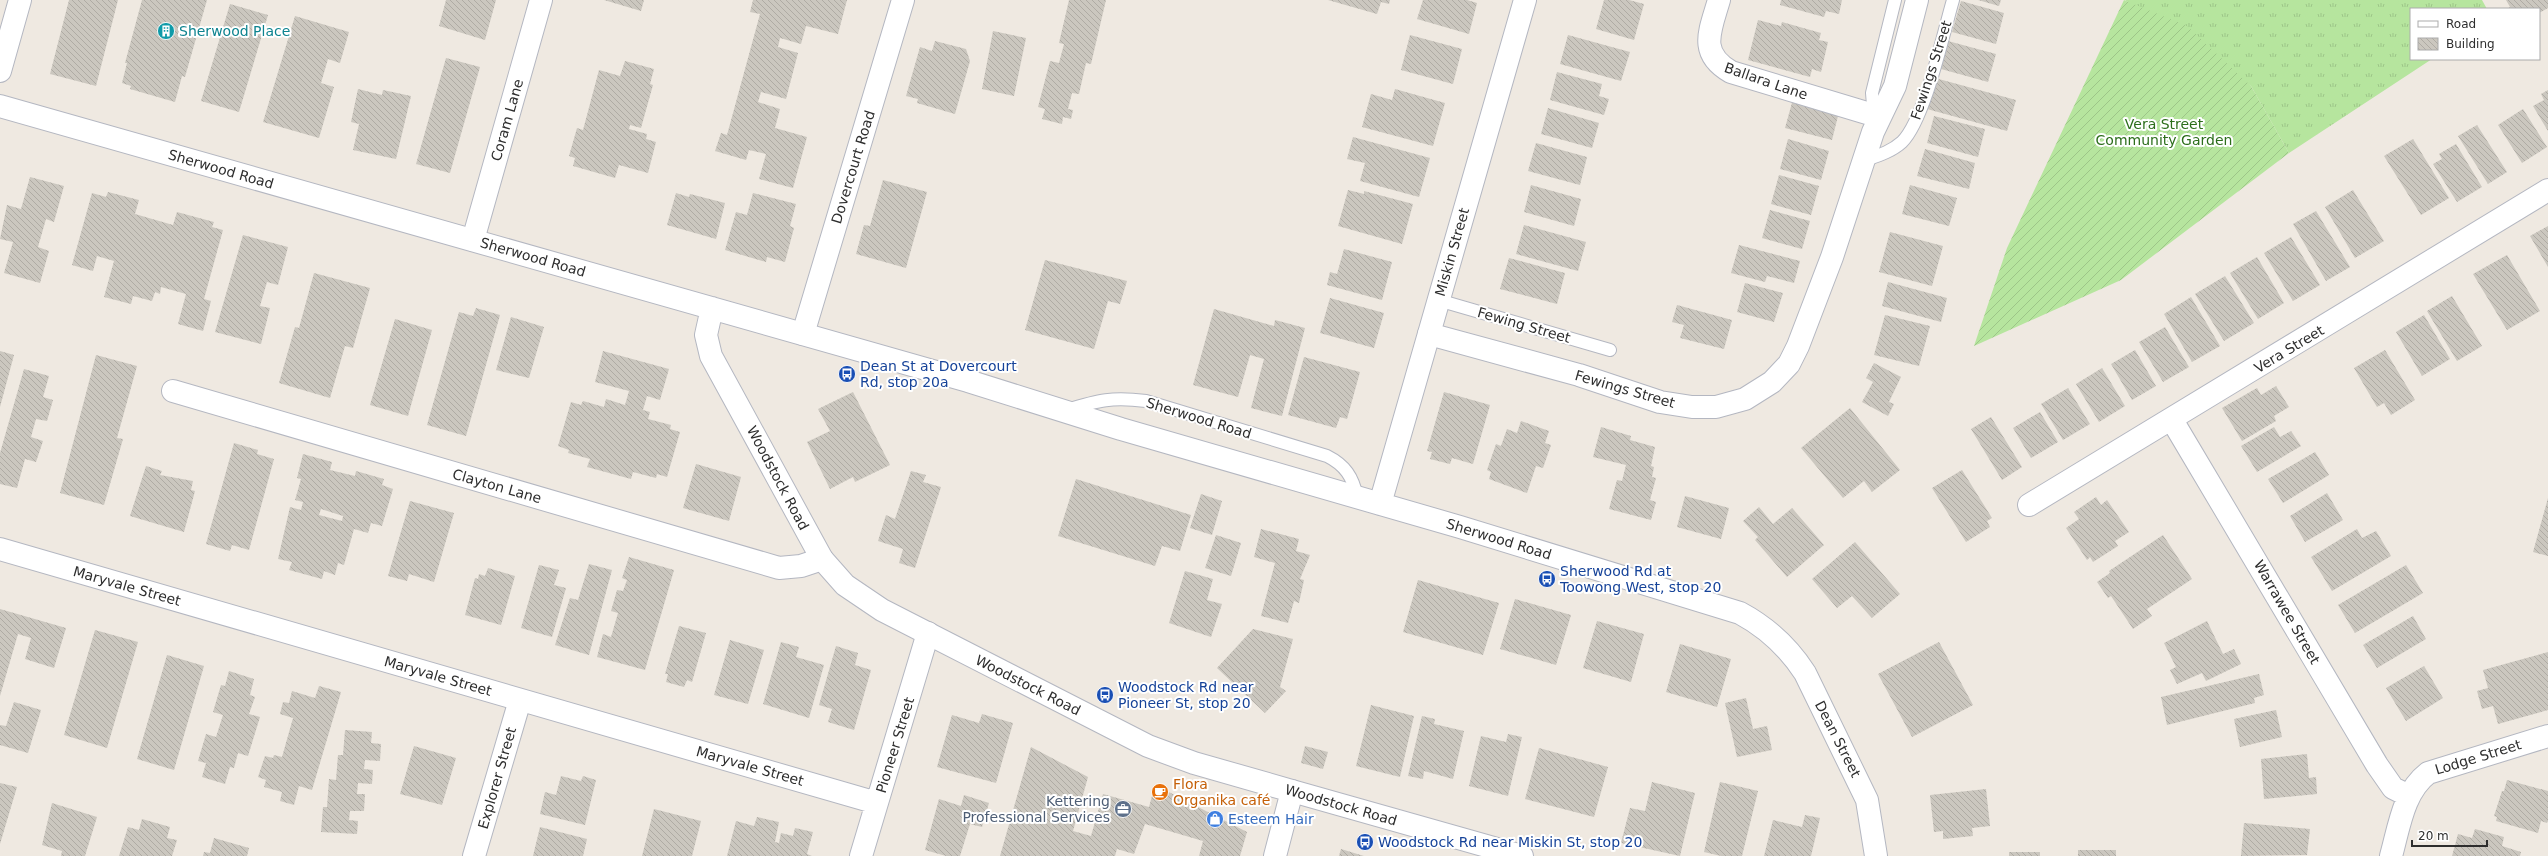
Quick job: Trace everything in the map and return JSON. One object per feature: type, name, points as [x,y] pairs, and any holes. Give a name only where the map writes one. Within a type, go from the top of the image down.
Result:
[{"type":"street","points":[[0,71],[20,0]]},
{"type":"street","name":"Coram Lane","points":[[473,240],[541,0]]},
{"type":"street","name":"Dovercourt Road","points":[[803,334],[904,0]]},
{"type":"street","name":"Miskin Street","points":[[1380,504],[1525,0]]},
{"type":"street","name":"Ballara Lane","points":[[1719,0],[1709,35],[1709,50],[1718,64],[1731,72],[1880,117]]},
{"type":"street","name":"Fewings Street","points":[[1429,334],[1579,375],[1660,402],[1692,407],[1716,407],[1745,398],[1772,382],[1789,364],[1798,346],[1832,257],[1863,161],[1880,117],[1892,94],[1901,67],[1917,0]]},
{"type":"street","name":"Sherwood Road","points":[[0,106],[803,334],[1357,497],[1718,605],[1757,622],[1772,634]]},
{"type":"street","name":"Vera Street","points":[[2029,505],[2172,420],[2548,190]]},
{"type":"street","name":"Woodstock Road","points":[[712,308],[706,336],[708,349],[822,559],[845,585],[862,597],[928,634],[1148,746],[1194,764],[1522,856]]},
{"type":"street","name":"Clayton Lane","points":[[173,391],[778,568],[801,566],[822,559]]},
{"type":"street","name":"Warrawee Street","points":[[2172,420],[2377,765],[2393,788],[2409,796]]},
{"type":"street","name":"Maryvale Street","points":[[0,549],[877,802]]},
{"type":"street","name":"Pioneer Street","points":[[861,856],[928,634]]},
{"type":"street","name":"Dean Street","points":[[1772,634],[1792,654],[1805,673],[1859,781],[1867,800],[1876,856]]},
{"type":"street","name":"Explorer Street","points":[[474,856],[520,700]]},
{"type":"street","name":"Lodge Street","points":[[2391,856],[2409,796],[2417,782],[2432,772],[2548,736]]},
{"type":"street","points":[[1275,856],[1292,791]]},
{"type":"lane","points":[[1880,117],[1873,105],[1872,93],[1895,0]]},
{"type":"lane","name":"Fewings Street","points":[[1863,161],[1895,147],[1910,131],[1924,97],[1953,0]]},
{"type":"lane","name":"Fewing Street","points":[[1438,300],[1610,350]]},
{"type":"lane","name":"Sherwood Road","points":[[1064,411],[1102,399],[1122,398],[1146,401],[1327,456],[1344,467],[1351,475],[1357,497]]},
{"type":"green space","name":"Vera Street Community Garden","points":[[2124,0],[2187,26],[2251,86],[2289,153],[2121,280],[1974,346],[2007,248]]},
{"type":"green space","points":[[2125,0],[2482,0],[2486,8],[2410,8],[2410,60],[2430,60],[2289,153],[2251,86]]},
{"type":"building","points":[[69,0],[118,0],[96,86],[50,74]]},
{"type":"building","name":"Sherwood Place","points":[[142,0],[207,0],[185,77],[182,76],[175,102],[130,89],[131,86],[122,83],[127,63],[125,63]]},
{"type":"building","points":[[446,0],[496,0],[485,40],[439,26]]},
{"type":"building","points":[[604,0],[644,0],[641,11]]},
{"type":"building","points":[[753,0],[847,0],[838,34],[806,26],[801,44],[780,38],[778,47],[798,53],[786,99],[761,92],[758,102],[780,109],[775,128],[807,137],[793,188],[759,179],[766,154],[749,150],[746,160],[715,151],[721,133],[727,135],[760,14],[750,12]]},
{"type":"building","points":[[1069,0],[1106,0],[1091,64],[1086,63],[1079,94],[1072,93],[1068,109],[1073,110],[1071,119],[1063,117],[1062,124],[1042,119],[1045,109],[1038,107],[1050,61],[1059,63],[1064,44],[1059,43]]},
{"type":"building","points":[[1328,0],[1390,0],[1389,4],[1381,2],[1377,14]]},
{"type":"building","points":[[1423,0],[1467,0],[1477,3],[1469,34],[1417,19]]},
{"type":"building","points":[[1604,0],[1629,0],[1644,4],[1634,40],[1596,29]]},
{"type":"building","points":[[1781,0],[1842,0],[1839,14],[1826,11],[1824,17],[1780,5]]},
{"type":"building","points":[[1978,0],[2001,0],[1999,6]]},
{"type":"building","points":[[2506,0],[2548,0],[2548,8],[2540,12],[2540,8],[2508,8],[2510,7]]},
{"type":"building","points":[[1961,1],[2004,13],[1996,44],[1952,32]]},
{"type":"building","points":[[230,4],[268,15],[239,112],[201,101]]},
{"type":"building","points":[[295,16],[349,32],[340,63],[328,59],[321,83],[334,87],[319,138],[263,122]]},
{"type":"building","points":[[1758,20],[1781,26],[1782,22],[1821,33],[1819,40],[1828,42],[1821,72],[1812,69],[1810,77],[1748,60]]},
{"type":"building","points":[[993,31],[1026,38],[1014,96],[982,89]]},
{"type":"building","points":[[1410,35],[1462,49],[1453,84],[1401,70]]},
{"type":"building","points":[[1568,35],[1630,52],[1621,81],[1560,64]]},
{"type":"building","points":[[935,41],[966,49],[970,61],[955,114],[917,103],[918,99],[906,96],[920,47],[932,51]]},
{"type":"building","points":[[1948,41],[1996,54],[1988,82],[1941,69]]},
{"type":"building","points":[[446,58],[480,67],[450,173],[416,164]]},
{"type":"building","points":[[625,61],[654,69],[650,84],[653,85],[641,128],[630,125],[629,129],[647,134],[646,139],[656,142],[648,173],[619,165],[615,178],[573,166],[575,158],[569,156],[577,128],[583,130],[599,70],[620,76]]},
{"type":"building","points":[[1557,72],[1602,84],[1599,96],[1609,99],[1604,115],[1550,100]]},
{"type":"building","points":[[1935,78],[2016,100],[2007,131],[1927,109]]},
{"type":"building","points":[[358,89],[382,95],[383,90],[411,96],[396,159],[353,150],[359,124],[351,122]]},
{"type":"building","points":[[1395,89],[1445,103],[1433,146],[1362,127],[1371,94],[1392,100]]},
{"type":"building","points":[[2548,90],[2548,131],[2533,106],[2544,100],[2541,94]]},
{"type":"building","points":[[1793,99],[1839,112],[1832,140],[1785,128]]},
{"type":"building","points":[[1548,108],[1599,123],[1592,148],[1541,134]]},
{"type":"building","points":[[2523,109],[2547,147],[2522,163],[2498,125]]},
{"type":"building","points":[[1934,116],[1985,129],[1978,157],[1927,143]]},
{"type":"building","points":[[2477,125],[2507,172],[2488,184],[2458,136]]},
{"type":"building","points":[[1353,137],[1430,158],[1419,197],[1360,181],[1365,163],[1347,159]]},
{"type":"building","points":[[1788,139],[1829,151],[1821,180],[1780,169]]},
{"type":"building","points":[[2413,139],[2449,198],[2421,215],[2384,156]]},
{"type":"building","points":[[1536,143],[1587,157],[1580,185],[1528,171]]},
{"type":"building","points":[[2456,144],[2482,187],[2457,202],[2433,164],[2442,159],[2439,154]]},
{"type":"building","points":[[1925,149],[1975,163],[1969,189],[1917,176]]},
{"type":"building","points":[[1779,175],[1819,186],[1811,215],[1771,204]]},
{"type":"building","points":[[30,177],[64,186],[54,222],[46,219],[38,247],[49,251],[40,283],[4,273],[13,242],[0,239],[7,205],[21,209]]},
{"type":"building","points":[[883,180],[927,192],[906,268],[856,254],[864,225],[870,226]]},
{"type":"building","points":[[1531,185],[1581,199],[1574,226],[1524,212]]},
{"type":"building","points":[[1910,185],[1957,198],[1949,226],[1902,214]]},
{"type":"building","points":[[1348,190],[1364,194],[1364,191],[1413,204],[1402,244],[1338,226]]},
{"type":"building","points":[[2353,190],[2384,241],[2355,258],[2325,207]]},
{"type":"building","points":[[108,192],[139,200],[135,214],[173,225],[177,212],[214,222],[212,227],[223,230],[204,299],[211,301],[203,331],[178,324],[186,294],[161,287],[160,294],[155,292],[152,301],[133,296],[131,304],[104,297],[114,261],[97,256],[93,271],[72,265],[92,193],[106,197]]},
{"type":"building","points":[[676,193],[689,197],[690,194],[725,203],[716,239],[667,225]]},
{"type":"building","points":[[753,193],[796,204],[790,226],[794,228],[785,262],[767,257],[766,262],[725,250],[736,212],[747,215]]},
{"type":"building","points":[[1770,210],[1810,221],[1802,249],[1762,238]]},
{"type":"building","points":[[2316,211],[2350,267],[2326,281],[2293,224]]},
{"type":"building","points":[[1524,225],[1586,242],[1578,271],[1516,254]]},
{"type":"building","points":[[2548,226],[2548,267],[2530,236]]},
{"type":"building","points":[[1890,232],[1943,246],[1932,286],[1879,272]]},
{"type":"building","points":[[243,235],[288,247],[278,285],[267,282],[260,306],[270,308],[261,344],[215,332]]},
{"type":"building","points":[[2291,237],[2320,285],[2293,301],[2264,253]]},
{"type":"building","points":[[1739,245],[1800,261],[1794,283],[1767,276],[1765,282],[1731,273]]},
{"type":"building","points":[[1344,249],[1392,262],[1382,300],[1327,285],[1330,272],[1337,274]]},
{"type":"building","points":[[2507,255],[2540,311],[2507,330],[2473,274]]},
{"type":"building","points":[[2257,257],[2284,303],[2258,319],[2230,273]]},
{"type":"building","points":[[1509,258],[1565,273],[1557,304],[1500,289]]},
{"type":"building","points":[[1045,260],[1127,281],[1120,304],[1108,301],[1094,349],[1025,330]]},
{"type":"building","points":[[314,273],[370,288],[353,348],[345,346],[330,398],[279,383],[295,327],[299,328]]},
{"type":"building","points":[[2225,276],[2254,323],[2224,341],[2195,294]]},
{"type":"building","points":[[1888,282],[1947,298],[1941,322],[1882,306]]},
{"type":"building","points":[[1745,283],[1783,293],[1774,322],[1737,312]]},
{"type":"building","points":[[2452,296],[2482,346],[2457,361],[2427,311]]},
{"type":"building","points":[[2191,297],[2220,346],[2192,362],[2164,314]]},
{"type":"building","points":[[1330,298],[1384,313],[1374,348],[1320,333]]},
{"type":"building","points":[[1677,305],[1732,320],[1724,349],[1680,338],[1684,325],[1672,322]]},
{"type":"building","points":[[476,308],[500,315],[466,436],[427,425],[459,312],[473,316]]},
{"type":"building","points":[[1214,309],[1274,326],[1275,320],[1305,328],[1282,416],[1251,408],[1264,359],[1250,355],[1238,397],[1193,385]]},
{"type":"building","points":[[1885,315],[1930,326],[1919,366],[1874,355]]},
{"type":"building","points":[[2424,315],[2450,359],[2422,376],[2396,332]]},
{"type":"building","points":[[511,317],[544,327],[529,378],[496,370]]},
{"type":"building","points":[[395,319],[432,330],[408,416],[370,405]]},
{"type":"building","points":[[2165,327],[2189,367],[2163,382],[2139,342]]},
{"type":"building","points":[[2135,350],[2156,386],[2132,400],[2111,364]]},
{"type":"building","points":[[2385,350],[2415,400],[2391,415],[2384,403],[2377,407],[2354,368]]},
{"type":"building","points":[[0,351],[14,355],[0,407]]},
{"type":"building","points":[[603,351],[669,369],[660,400],[647,396],[643,410],[650,412],[648,419],[671,425],[670,429],[680,432],[667,477],[657,474],[656,478],[633,472],[631,479],[587,467],[590,459],[568,453],[569,450],[558,446],[571,402],[581,405],[583,401],[604,407],[606,399],[625,405],[629,391],[595,382]]},
{"type":"building","points":[[96,355],[137,366],[117,438],[123,439],[104,505],[60,493]]},
{"type":"building","points":[[1304,357],[1360,372],[1347,419],[1340,417],[1336,428],[1288,415]]},
{"type":"building","points":[[1874,363],[1901,377],[1889,402],[1894,404],[1888,416],[1862,402],[1873,382],[1866,378]]},
{"type":"building","points":[[2102,368],[2125,406],[2099,422],[2076,384]]},
{"type":"building","points":[[24,369],[49,376],[43,397],[53,400],[47,421],[36,419],[31,437],[43,441],[36,462],[25,459],[17,488],[0,484],[0,453]]},
{"type":"building","points":[[2276,386],[2289,407],[2274,416],[2276,421],[2242,441],[2222,408],[2257,388],[2261,395]]},
{"type":"building","points":[[2068,388],[2090,424],[2063,440],[2041,404]]},
{"type":"building","points":[[853,392],[890,465],[855,482],[853,477],[830,489],[807,442],[830,431],[818,409]]},
{"type":"building","points":[[1444,392],[1490,405],[1473,464],[1452,458],[1450,464],[1430,459],[1432,452],[1427,451]]},
{"type":"building","points":[[1850,408],[1900,470],[1872,492],[1864,481],[1843,498],[1801,448]]},
{"type":"building","points":[[2040,412],[2058,442],[2031,458],[2013,428]]},
{"type":"building","points":[[1991,417],[2022,467],[2002,480],[1971,429]]},
{"type":"building","points":[[1521,421],[1549,431],[1545,443],[1551,445],[1543,468],[1536,466],[1527,493],[1489,479],[1491,472],[1487,470],[1496,444],[1501,446],[1507,429],[1517,433]]},
{"type":"building","points":[[1601,427],[1631,436],[1630,440],[1655,447],[1651,466],[1654,467],[1652,477],[1656,478],[1650,500],[1656,502],[1651,520],[1609,509],[1617,480],[1622,481],[1626,465],[1593,457]]},
{"type":"building","points":[[2274,427],[2280,437],[2291,431],[2301,446],[2257,472],[2241,446]]},
{"type":"building","points":[[234,443],[258,450],[257,454],[274,459],[249,550],[232,545],[230,551],[206,544]]},
{"type":"building","points":[[2315,452],[2329,475],[2283,503],[2268,479]]},
{"type":"building","points":[[303,454],[332,462],[330,470],[355,476],[356,471],[384,479],[382,485],[393,489],[382,526],[371,523],[368,533],[354,529],[344,565],[338,563],[335,575],[324,571],[322,579],[289,570],[292,562],[278,559],[290,507],[301,510],[303,502],[295,500],[301,479],[297,478]],"holes":[[[321,509],[343,516],[342,521],[319,515]]]},
{"type":"building","points":[[696,464],[741,477],[729,521],[683,508]]},
{"type":"building","points":[[146,466],[162,471],[160,475],[193,481],[191,490],[195,491],[184,532],[130,516]]},
{"type":"building","points":[[1962,470],[1992,518],[1987,521],[1990,527],[1966,542],[1932,488]]},
{"type":"building","points":[[911,471],[926,475],[923,482],[941,487],[915,568],[899,563],[903,549],[878,541],[886,515],[895,519]]},
{"type":"building","points":[[1076,479],[1191,515],[1180,551],[1162,546],[1155,566],[1058,536]]},
{"type":"building","points":[[2327,493],[2343,520],[2305,542],[2290,516]]},
{"type":"building","points":[[1201,494],[1222,501],[1212,535],[1190,528]]},
{"type":"building","points":[[1685,496],[1729,508],[1721,539],[1677,527]]},
{"type":"building","points":[[2096,497],[2101,505],[2107,500],[2129,532],[2115,541],[2118,546],[2093,562],[2090,557],[2087,560],[2066,528],[2079,519],[2074,512]]},
{"type":"building","points":[[2548,498],[2548,556],[2533,552]]},
{"type":"building","points":[[410,501],[454,513],[434,582],[409,574],[407,581],[388,576]]},
{"type":"building","points":[[1759,507],[1773,524],[1792,508],[1824,545],[1787,577],[1755,540],[1758,537],[1743,521]]},
{"type":"building","points":[[1261,529],[1299,539],[1296,551],[1310,555],[1300,579],[1304,580],[1299,603],[1294,601],[1288,623],[1261,616],[1275,563],[1254,557]]},
{"type":"building","points":[[2357,529],[2362,538],[2376,531],[2391,556],[2332,591],[2311,557]]},
{"type":"building","points":[[1216,535],[1241,543],[1231,576],[1205,568]]},
{"type":"building","points":[[2163,535],[2192,579],[2147,609],[2152,616],[2133,629],[2111,596],[2108,598],[2097,582],[2110,573],[2109,571]]},
{"type":"building","points":[[1855,542],[1900,594],[1872,618],[1852,596],[1837,608],[1812,579]]},
{"type":"building","points":[[629,557],[674,570],[645,670],[597,657],[603,634],[611,637],[618,613],[611,611],[617,590],[623,591],[627,580],[622,578]]},
{"type":"building","points":[[589,564],[612,570],[589,655],[555,645],[570,598],[578,600]]},
{"type":"building","points":[[539,565],[559,570],[554,585],[566,588],[552,637],[521,628]]},
{"type":"building","points":[[2406,565],[2423,593],[2355,633],[2338,605]]},
{"type":"building","points":[[488,568],[515,576],[501,625],[465,615],[475,578],[478,579],[479,574],[485,576]]},
{"type":"building","points":[[1185,571],[1213,579],[1207,600],[1222,604],[1211,637],[1169,623]]},
{"type":"building","points":[[1418,580],[1499,603],[1483,655],[1403,632]]},
{"type":"building","points":[[1515,599],[1571,615],[1556,665],[1500,649]]},
{"type":"building","points":[[0,609],[66,628],[54,668],[25,659],[31,638],[18,634],[0,696]]},
{"type":"building","points":[[2413,616],[2426,639],[2377,668],[2363,645]]},
{"type":"building","points":[[1597,621],[1644,634],[1631,682],[1583,668]]},
{"type":"building","points":[[2207,621],[2223,654],[2234,649],[2241,664],[2206,681],[2202,673],[2177,684],[2170,670],[2176,667],[2164,643]]},
{"type":"building","points":[[679,626],[706,633],[692,682],[687,680],[684,687],[666,682],[668,674],[665,674]]},
{"type":"building","points":[[1253,629],[1293,639],[1280,687],[1286,691],[1265,713],[1217,668]]},
{"type":"building","points":[[95,630],[138,642],[107,748],[64,735]]},
{"type":"building","points":[[730,640],[764,650],[748,704],[714,695]]},
{"type":"building","points":[[781,642],[799,647],[796,657],[824,665],[809,718],[763,704]]},
{"type":"building","points":[[1939,642],[1973,705],[1912,737],[1878,674]]},
{"type":"building","points":[[1680,644],[1731,659],[1717,707],[1666,692]]},
{"type":"building","points":[[836,646],[858,653],[855,665],[871,670],[854,730],[828,722],[832,709],[819,705]]},
{"type":"building","points":[[2548,652],[2548,710],[2498,724],[2493,706],[2482,709],[2477,691],[2488,688],[2483,670]]},
{"type":"building","points":[[167,655],[204,666],[174,770],[137,759]]},
{"type":"building","points":[[2424,666],[2443,698],[2406,721],[2386,688]]},
{"type":"building","points":[[229,671],[254,679],[250,695],[255,697],[249,714],[260,717],[248,756],[238,753],[234,768],[230,767],[225,784],[202,777],[206,763],[198,761],[206,734],[216,737],[223,715],[213,712],[221,685],[225,686]]},
{"type":"building","points":[[2259,674],[2264,695],[2254,698],[2255,703],[2167,725],[2161,697]]},
{"type":"building","points":[[319,686],[341,692],[312,790],[299,786],[294,805],[280,801],[282,792],[264,787],[266,780],[258,777],[265,756],[273,758],[274,755],[282,757],[293,718],[280,714],[283,702],[289,703],[292,691],[315,698]]},
{"type":"building","points":[[1746,698],[1753,729],[1767,726],[1772,750],[1737,757],[1725,703]]},
{"type":"building","points":[[14,702],[41,710],[28,753],[0,745],[0,725],[6,726]]},
{"type":"building","points":[[1371,705],[1414,716],[1400,777],[1356,766]]},
{"type":"building","points":[[2276,710],[2282,737],[2240,747],[2234,719]]},
{"type":"building","points":[[982,714],[1013,723],[996,783],[937,767],[952,715],[979,723]]},
{"type":"building","points":[[1422,716],[1435,719],[1434,724],[1464,731],[1453,779],[1424,771],[1423,779],[1408,776]]},
{"type":"building","points":[[345,730],[372,732],[371,743],[381,744],[380,761],[365,760],[364,769],[373,770],[372,784],[358,783],[357,794],[365,794],[364,811],[350,811],[349,820],[358,821],[357,834],[321,832],[323,807],[327,807],[329,779],[336,780],[338,755],[343,755]]},
{"type":"building","points":[[1508,734],[1522,737],[1508,796],[1469,786],[1481,736],[1506,742]]},
{"type":"building","points":[[414,746],[456,758],[442,805],[400,794]]},
{"type":"building","points":[[1305,746],[1328,752],[1323,769],[1301,763]]},
{"type":"building","points":[[1031,747],[1088,777],[1073,831],[1091,836],[1103,794],[1149,807],[1155,785],[1247,832],[1240,856],[1199,856],[1203,841],[1145,824],[1134,854],[1117,849],[1115,856],[1000,856]]},
{"type":"building","points":[[1539,748],[1608,767],[1594,817],[1525,799]]},
{"type":"building","points":[[2307,754],[2309,778],[2316,777],[2317,794],[2264,799],[2261,759]]},
{"type":"building","points":[[561,776],[581,781],[583,776],[596,780],[585,825],[540,814],[545,792],[556,795]]},
{"type":"building","points":[[2507,780],[2548,791],[2548,821],[2547,823],[2541,821],[2538,833],[2496,821],[2497,817],[2494,816]]},
{"type":"building","points":[[1652,782],[1695,793],[1680,856],[1621,843],[1630,808],[1645,811]]},
{"type":"building","points":[[1720,782],[1758,791],[1742,856],[1721,856],[1704,852]]},
{"type":"building","points":[[0,783],[17,787],[0,844]]},
{"type":"building","points":[[1986,789],[1990,826],[1972,828],[1973,836],[1943,839],[1943,831],[1934,832],[1930,795]]},
{"type":"building","points":[[964,795],[989,803],[982,827],[970,824],[960,856],[946,856],[925,850],[939,799],[961,806]]},
{"type":"building","points":[[52,803],[97,817],[85,856],[61,856],[62,851],[42,845]]},
{"type":"building","points":[[654,809],[701,821],[692,856],[642,856]]},
{"type":"building","points":[[1805,815],[1820,818],[1811,856],[1764,856],[1773,820],[1802,827]]},
{"type":"building","points":[[757,817],[779,822],[775,842],[779,843],[781,833],[793,836],[795,828],[813,832],[807,854],[812,856],[727,856],[736,821],[754,826]]},
{"type":"building","points":[[142,819],[170,827],[167,838],[177,840],[172,856],[119,856],[128,827],[139,830]]},
{"type":"building","points":[[2244,823],[2310,829],[2307,855],[2241,856]]},
{"type":"building","points":[[540,827],[587,839],[583,856],[533,856]]},
{"type":"building","points":[[2475,829],[2504,837],[2502,846],[2521,852],[2520,856],[2452,856],[2458,834],[2472,838]]},
{"type":"building","points":[[214,838],[249,848],[247,856],[203,856],[204,852],[210,853]]},
{"type":"building","points":[[1341,849],[1364,856],[1339,856]]},
{"type":"building","points":[[2078,850],[2116,850],[2116,856],[2078,856]]},
{"type":"building","points":[[2009,852],[2040,852],[2040,856],[2009,856]]},
{"type":"place","name":"Sherwood Place","points":[[166,31]]},
{"type":"place","name":"Dean St at Dovercourt Rd, stop 20a","points":[[847,374]]},
{"type":"place","name":"Sherwood Rd at Toowong West, stop 20","points":[[1547,579]]},
{"type":"place","name":"Woodstock Rd near Pioneer St, stop 20","points":[[1105,695]]},
{"type":"place","name":"Flora Organika café","points":[[1160,792]]},
{"type":"place","name":"Kettering Professional Services","points":[[1123,809]]},
{"type":"place","name":"Esteem Hair","points":[[1215,819]]},
{"type":"place","name":"Woodstock Rd near Miskin St, stop 20","points":[[1365,842]]}]
